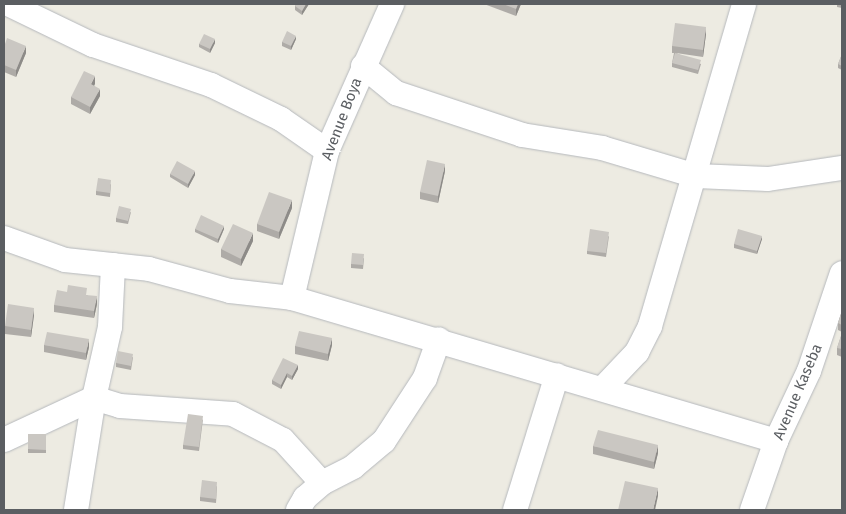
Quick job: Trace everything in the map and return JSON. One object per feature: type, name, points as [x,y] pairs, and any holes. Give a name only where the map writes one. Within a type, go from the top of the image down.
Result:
[{"type":"street","points":[[8,4],[93,45],[211,85],[281,119],[327,151]]},
{"type":"street","name":"Avenue Boya","points":[[292,298],[327,151],[392,4]]},
{"type":"street","points":[[602,388],[637,352],[650,326],[696,176],[744,4]]},
{"type":"street","points":[[363,66],[396,93],[513,132],[602,148],[696,176],[768,178],[842,168]]},
{"type":"street","points":[[4,238],[65,260],[149,269],[230,291],[292,298],[439,339],[776,441]]},
{"type":"street","points":[[76,510],[94,398],[110,327],[114,266]]},
{"type":"street","name":"Avenue Kaseba","points":[[758,508],[776,441],[810,371],[842,272]]},
{"type":"street","points":[[298,510],[305,498],[322,483],[353,467],[384,440],[425,378],[439,339]]},
{"type":"street","points":[[515,510],[557,375]]},
{"type":"street","points":[[4,440],[94,398],[120,406],[233,414],[283,440],[322,483]]},
{"type":"building","points":[[296,4],[306,4],[302,11],[295,6]]},
{"type":"building","points":[[503,4],[518,4],[516,9]]},
{"type":"building","points":[[675,23],[706,27],[703,50],[672,46]]},
{"type":"building","points":[[287,31],[296,36],[291,46],[282,42]]},
{"type":"building","points":[[204,34],[215,39],[210,49],[199,44]]},
{"type":"building","points":[[7,38],[26,46],[16,70],[4,65],[4,47]]},
{"type":"building","points":[[675,53],[701,60],[698,70],[672,63]]},
{"type":"building","points":[[842,54],[842,66],[838,64]]},
{"type":"building","points":[[84,71],[95,76],[91,84],[100,89],[90,107],[71,97]]},
{"type":"building","points":[[427,160],[445,164],[438,196],[420,192]]},
{"type":"building","points":[[177,161],[195,171],[188,184],[170,174]]},
{"type":"building","points":[[98,178],[111,180],[110,193],[96,191]]},
{"type":"building","points":[[269,192],[292,200],[279,232],[257,224]]},
{"type":"building","points":[[119,206],[131,209],[128,221],[116,218]]},
{"type":"building","points":[[201,215],[224,226],[218,239],[195,229]]},
{"type":"building","points":[[233,224],[253,233],[241,259],[221,249]]},
{"type":"building","points":[[590,229],[609,232],[606,253],[587,251]]},
{"type":"building","points":[[738,229],[762,236],[757,251],[734,244]]},
{"type":"building","points":[[352,253],[364,254],[363,265],[351,264]]},
{"type":"building","points":[[68,285],[87,288],[86,295],[97,296],[94,311],[54,305],[57,290],[67,292]]},
{"type":"building","points":[[8,304],[34,308],[31,330],[5,326]]},
{"type":"building","points":[[842,311],[842,325],[838,323]]},
{"type":"building","points":[[299,331],[332,338],[328,354],[295,346]]},
{"type":"building","points":[[47,332],[89,339],[86,353],[44,345]]},
{"type":"building","points":[[842,333],[842,349],[837,348]]},
{"type":"building","points":[[118,351],[133,354],[131,366],[116,363]]},
{"type":"building","points":[[283,358],[298,365],[292,376],[287,373],[281,385],[272,380]]},
{"type":"building","points":[[188,414],[203,416],[199,447],[183,445]]},
{"type":"building","points":[[598,430],[658,445],[654,462],[593,446]]},
{"type":"building","points":[[28,434],[46,434],[46,450],[28,449]]},
{"type":"building","points":[[202,480],[217,482],[216,499],[200,497]]},
{"type":"building","points":[[625,481],[658,488],[653,510],[618,510]]}]
